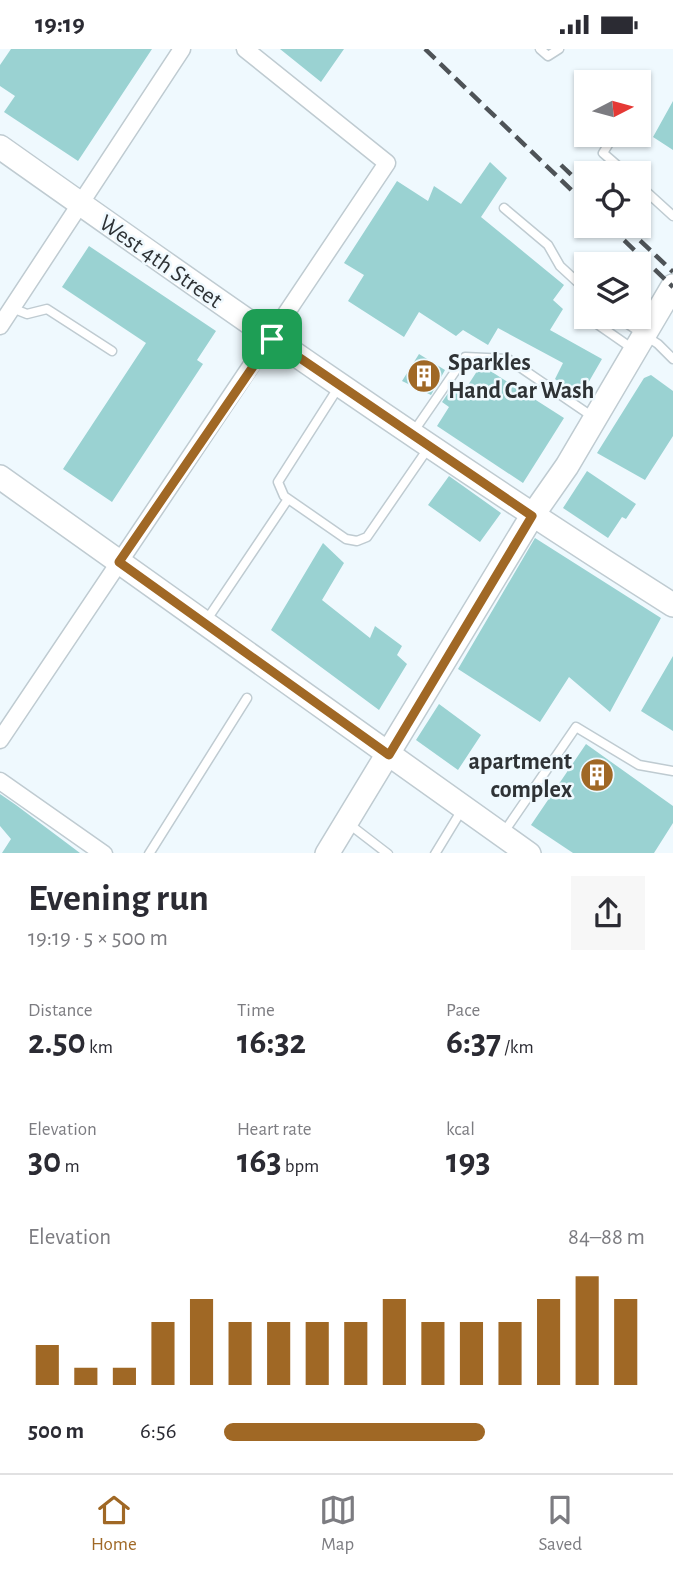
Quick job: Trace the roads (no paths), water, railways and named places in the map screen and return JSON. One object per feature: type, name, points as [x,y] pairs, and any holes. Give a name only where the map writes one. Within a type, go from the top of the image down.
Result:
[{"type":"main road","name":"West 4th Street","points":[[0,147],[340,386],[532,516],[673,605]]},
{"type":"main road","points":[[327,853],[532,516],[567,466],[673,286]]},
{"type":"main road","points":[[0,477],[529,853]]},
{"type":"street","points":[[0,326],[182,49]]},
{"type":"street","points":[[0,740],[272,339],[387,163],[245,49]]},
{"type":"street","points":[[0,781],[104,853]]},
{"type":"lane","points":[[540,49],[548,56],[559,49]]},
{"type":"lane","points":[[607,147],[603,153],[612,161]]},
{"type":"lane","points":[[651,196],[673,216]]},
{"type":"lane","points":[[504,208],[548,245],[560,267],[574,279]]},
{"type":"lane","points":[[12,308],[27,314],[47,309],[112,351]]},
{"type":"lane","points":[[610,329],[673,359]]},
{"type":"lane","points":[[627,329],[639,344]]},
{"type":"lane","points":[[340,386],[278,482],[288,499],[346,539],[368,537],[465,357],[508,359],[595,419]]},
{"type":"lane","points":[[205,624],[288,499]]},
{"type":"lane","points":[[149,853],[247,698]]},
{"type":"lane","points":[[502,835],[576,727],[639,765],[673,771]]},
{"type":"lane","points":[[435,853],[464,807]]},
{"type":"lane","points":[[347,823],[388,853]]},
{"type":"railway","points":[[425,49],[574,192]]},
{"type":"railway","points":[[561,165],[574,177]]},
{"type":"railway","points":[[622,238],[673,287]]},
{"type":"railway","points":[[638,238],[673,272]]},
{"type":"place","name":"Sparkles Hand Car Wash","points":[[424,376]]},
{"type":"place","name":"apartment complex","points":[[597,775]]}]
